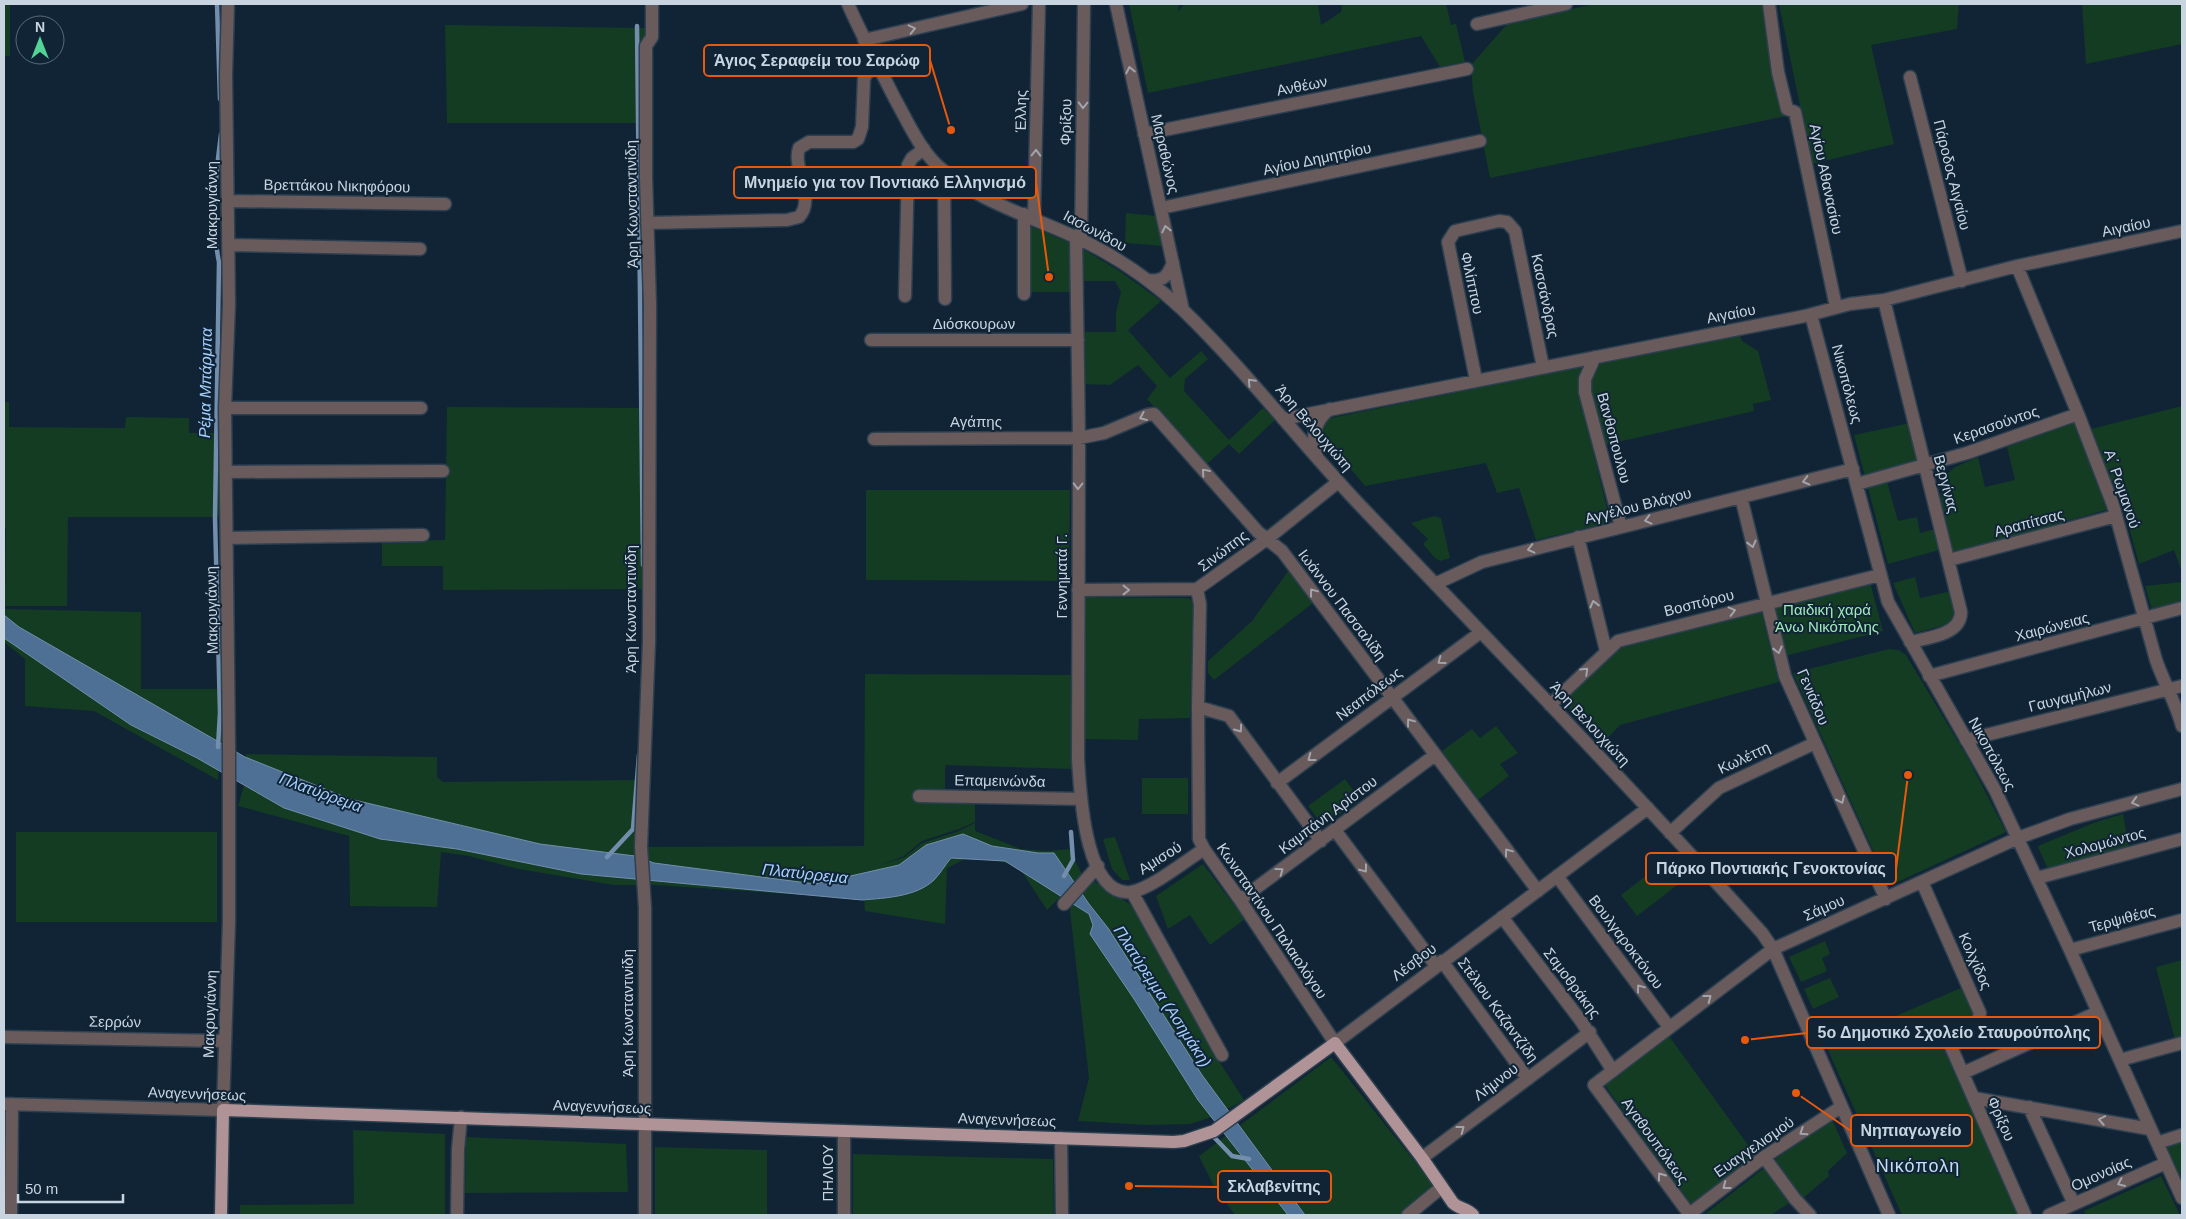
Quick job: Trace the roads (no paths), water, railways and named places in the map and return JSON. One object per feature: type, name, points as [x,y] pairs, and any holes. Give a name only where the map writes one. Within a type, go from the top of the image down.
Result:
[{"type":"main road","name":"Λέσβου","points":[[1199,1137],[1214,1131],[1335,1042]]},
{"type":"main road","name":"Κωνσταντίνου Παλαιολόγου","points":[[1335,1042],[1422,1158],[1453,1203],[1458,1207],[1466,1209],[1473,1215]]},
{"type":"main road","name":"Αναγεννήσεως","points":[[223,1110],[1166,1142],[1184,1141],[1199,1137]]},
{"type":"main road","name":"Μακρυγιάννη","points":[[221,1215],[223,1110]]},
{"type":"street","name":"Μακρυγιάννη","points":[[223,1110],[229,921],[227,472],[225,408],[229,304],[226,74],[228,4]]},
{"type":"street","name":"Άρη Κωνσταντινίδη","points":[[645,1215],[645,908],[641,847],[649,642],[650,304],[647,223],[646,46],[652,37],[652,4]]},
{"type":"street","name":"Ιασωνίδου","points":[[848,4],[864,40],[924,149],[944,171],[972,191],[1079,238],[1147,280],[1183,310]]},
{"type":"street","points":[[864,40],[1022,4]]},
{"type":"street","name":"Έλλης","points":[[1024,294],[1039,4]]},
{"type":"street","name":"Φρίξου","points":[[1079,238],[1084,4]]},
{"type":"street","name":"Μαραθώνος","points":[[1116,4],[1183,310]]},
{"type":"street","points":[[1477,24],[1566,4]]},
{"type":"street","name":"Αγίου Αθανασίου","points":[[1769,4],[1778,72],[1787,109],[1795,112],[1836,307]]},
{"type":"street","points":[[647,223],[787,220],[798,218],[804,208],[802,177],[798,158],[799,148],[809,142],[853,142],[858,140],[862,127],[864,79],[867,73],[878,66]]},
{"type":"street","name":"Ανθέων","points":[[1144,134],[1467,69]]},
{"type":"street","name":"Πάροδος Αιγαίου","points":[[1910,77],[1962,281]]},
{"type":"street","name":"Αγίου Δημητρίου","points":[[1161,208],[1480,141]]},
{"type":"street","points":[[904,296],[908,165],[912,158],[924,149]]},
{"type":"street","points":[[944,171],[945,299]]},
{"type":"street","name":"Βρεττάκου Νικηφόρου","points":[[228,201],[445,204]]},
{"type":"street","name":"Φιλίππου","points":[[1476,380],[1448,242],[1455,231],[1499,221],[1507,222],[1515,231]]},
{"type":"street","name":"Κασσάνδρας","points":[[1515,231],[1543,367]]},
{"type":"street","name":"Αιγαίου","points":[[1284,419],[1811,315],[1836,307],[1884,300],[2017,266],[2182,232]]},
{"type":"street","name":"Γεννηματά Γ.","points":[[1079,238],[1078,750],[1080,799],[1086,833],[1098,866],[1105,879],[1122,892],[1132,892]]},
{"type":"street","points":[[228,245],[420,248]]},
{"type":"street","points":[[1147,280],[1158,281],[1167,276],[1173,263]]},
{"type":"street","name":"Α΄ Ρωμανού","points":[[2017,266],[2078,414],[2116,516],[2156,660],[2168,690],[2177,706],[2182,726]]},
{"type":"street","name":"Βεργίνας","points":[[1884,300],[1962,612],[1959,624],[1951,630],[1910,642]]},
{"type":"street","name":"Άρη Βελουχιώτη","points":[[1183,310],[1284,419],[1338,482],[1648,808],[1762,933],[1773,949],[1889,1215]]},
{"type":"street","name":"Νικοπόλεως","points":[[1811,315],[1880,575],[1891,609],[1995,790],[2037,878],[2182,1198]]},
{"type":"street","name":"Διόσκουρων","points":[[871,340],[1078,340]]},
{"type":"street","name":"Βανθοπουλου","points":[[1595,357],[1585,379],[1585,392],[1621,527]]},
{"type":"street","points":[[225,408],[421,408]]},
{"type":"street","points":[[1318,458],[1314,447],[1316,428],[1321,417],[1330,409]]},
{"type":"street","name":"Ιωάννου Πασσαλίδη","points":[[1079,438],[1104,433],[1146,415],[1154,414],[1258,532],[1282,551],[1538,891]]},
{"type":"street","name":"Κερασούντος","points":[[1857,484],[1991,445],[2078,414]]},
{"type":"street","name":"Αγάπης","points":[[874,439],[1079,438]]},
{"type":"street","name":"Αγγέλου Βλάχου","points":[[1435,584],[1482,562],[1853,469]]},
{"type":"street","points":[[227,472],[442,471]]},
{"type":"street","name":"Σινώπης","points":[[1078,590],[1197,589],[1266,539],[1338,482]]},
{"type":"street","name":"Γενιάδου","points":[[1741,497],[1785,676],[1886,899]]},
{"type":"street","name":"Αραπίτσας","points":[[1949,560],[2116,516]]},
{"type":"street","points":[[227,538],[423,535]]},
{"type":"street","points":[[1578,538],[1606,651]]},
{"type":"street","name":"Βοσπόρου","points":[[1550,705],[1618,641],[1880,575]]},
{"type":"street","name":"Κωνσταντίνου Παλαιολόγου","points":[[1197,589],[1200,604],[1198,707],[1199,839],[1335,1042]]},
{"type":"street","name":"Χαιρώνειας","points":[[1929,676],[2182,608]]},
{"type":"street","name":"Νεαπόλεως","points":[[1277,783],[1481,632]]},
{"type":"street","name":"Γαυγαμήλων","points":[[1966,740],[2182,686]]},
{"type":"street","points":[[1198,707],[1229,716],[1321,841]]},
{"type":"street","name":"Κωλέττη","points":[[1670,833],[1719,788],[1815,743]]},
{"type":"street","name":"Καμπάνη Αρίστου","points":[[1240,900],[1435,755]]},
{"type":"street","name":"Σάμου","points":[[1594,1085],[1773,949],[2018,838],[2070,819],[2182,789]]},
{"type":"street","name":"Επαμεινώνδα","points":[[919,796],[1080,799]]},
{"type":"street","name":"Λέσβου","points":[[1335,1042],[1648,808]]},
{"type":"street","name":"Στέλιου Καζαντζίδη","points":[[1335,830],[1528,1079]]},
{"type":"street","name":"Χολομώντος","points":[[2037,878],[2182,839]]},
{"type":"street","name":"Αμισού","points":[[1132,892],[1152,883],[1204,849]]},
{"type":"street","points":[[1064,904],[1098,866]]},
{"type":"street","name":"Βουλγαροκτόνου","points":[[1557,876],[1669,1027]]},
{"type":"street","name":"Κολχίδος","points":[[1922,882],[1980,1013],[1978,1020],[1947,1036]]},
{"type":"street","points":[[1132,892],[1222,1055]]},
{"type":"street","name":"Σαμοθράκης","points":[[1502,917],[1590,1032],[1613,1070]]},
{"type":"street","name":"Τερψιθέας","points":[[2070,950],[2182,920]]},
{"type":"street","points":[[1962,1073],[2098,1012]]},
{"type":"street","name":"Λήμνου","points":[[1422,1158],[1590,1032]]},
{"type":"street","name":"Φρίξου","points":[[1947,1036],[2025,1215]]},
{"type":"street","name":"Σερρών","points":[[4,1037],[225,1041]]},
{"type":"street","points":[[2120,1060],[2182,1043]]},
{"type":"street","name":"Αγαθουπόλεως","points":[[1594,1085],[1689,1215]]},
{"type":"street","points":[[1974,1098],[2150,1129]]},
{"type":"street","points":[[8,1104],[11,1215]]},
{"type":"street","name":"Αναγεννήσεως","points":[[8,1104],[223,1110]]},
{"type":"street","name":"Ευαγγελισμού","points":[[1689,1215],[1764,1157],[1841,1106]]},
{"type":"street","points":[[2029,1107],[2074,1204]]},
{"type":"street","points":[[457,1215],[458,1148],[461,1117]]},
{"type":"street","name":"ΠΗΛΙΟΥ","points":[[844,1131],[844,1215]]},
{"type":"street","points":[[2157,1143],[2182,1135]]},
{"type":"street","points":[[1061,1138],[1062,1215]]},
{"type":"street","points":[[1764,1157],[1795,1199],[1810,1215]]},
{"type":"street","name":"Ομονοίας","points":[[2049,1215],[2166,1163]]},
{"type":"street","points":[[1408,1215],[1442,1187]]},
{"type":"water","name":"Πλατύρρεμα","points":[[4,615],[19,627],[245,757],[350,799],[540,844],[635,856],[654,863],[815,884],[899,865],[926,845],[963,834],[992,846],[1038,853],[1054,853],[1108,928],[1202,1075],[1305,1215],[1288,1215],[1198,1100],[1090,934],[1093,925],[1089,914],[1005,861],[951,858],[927,886],[900,896],[862,900],[581,874],[457,849],[380,839],[284,808],[197,758],[131,725],[4,638]]},
{"type":"waterway","name":"Ρέμα Μπάρμπα","points":[[217,4],[220,99]]},
{"type":"waterway","points":[[637,26],[643,565]]},
{"type":"waterway","name":"Ρέμα Μπάρμπα","points":[[218,747],[220,713],[215,518],[219,262],[215,215],[216,181],[221,134]]},
{"type":"waterway","points":[[607,857],[633,829],[639,755]]},
{"type":"waterway","points":[[1064,876],[1073,860],[1071,832]]},
{"type":"waterway","points":[[1212,1135],[1232,1156],[1249,1159]]},
{"type":"place","name":"Άγιος Σεραφείμ του Σαρώφ","points":[[951,130]]},
{"type":"place","name":"Μνημείο για τον Ποντιακό Ελληνισμό","points":[[1049,277]]},
{"type":"place","name":"Πάρκο Ποντιακής Γενοκτονίας","points":[[1908,775]]},
{"type":"place","name":"5ο Δημοτικό Σχολείο Σταυρούπολης","points":[[1745,1040]]},
{"type":"place","name":"Νηπιαγωγείο","points":[[1796,1093]]},
{"type":"place","name":"Σκλαβενίτης","points":[[1129,1186]]},
{"type":"district","name":"Νικόπολη","points":[[1918,1166]]},
{"type":"park label","name":"Παιδική χαρά Άνω Νικόπολης","points":[[1827,618]]},
{"type":"water label","name":"Πλατύρεμμα (Ασημάκη)","points":[[1163,996]]}]
